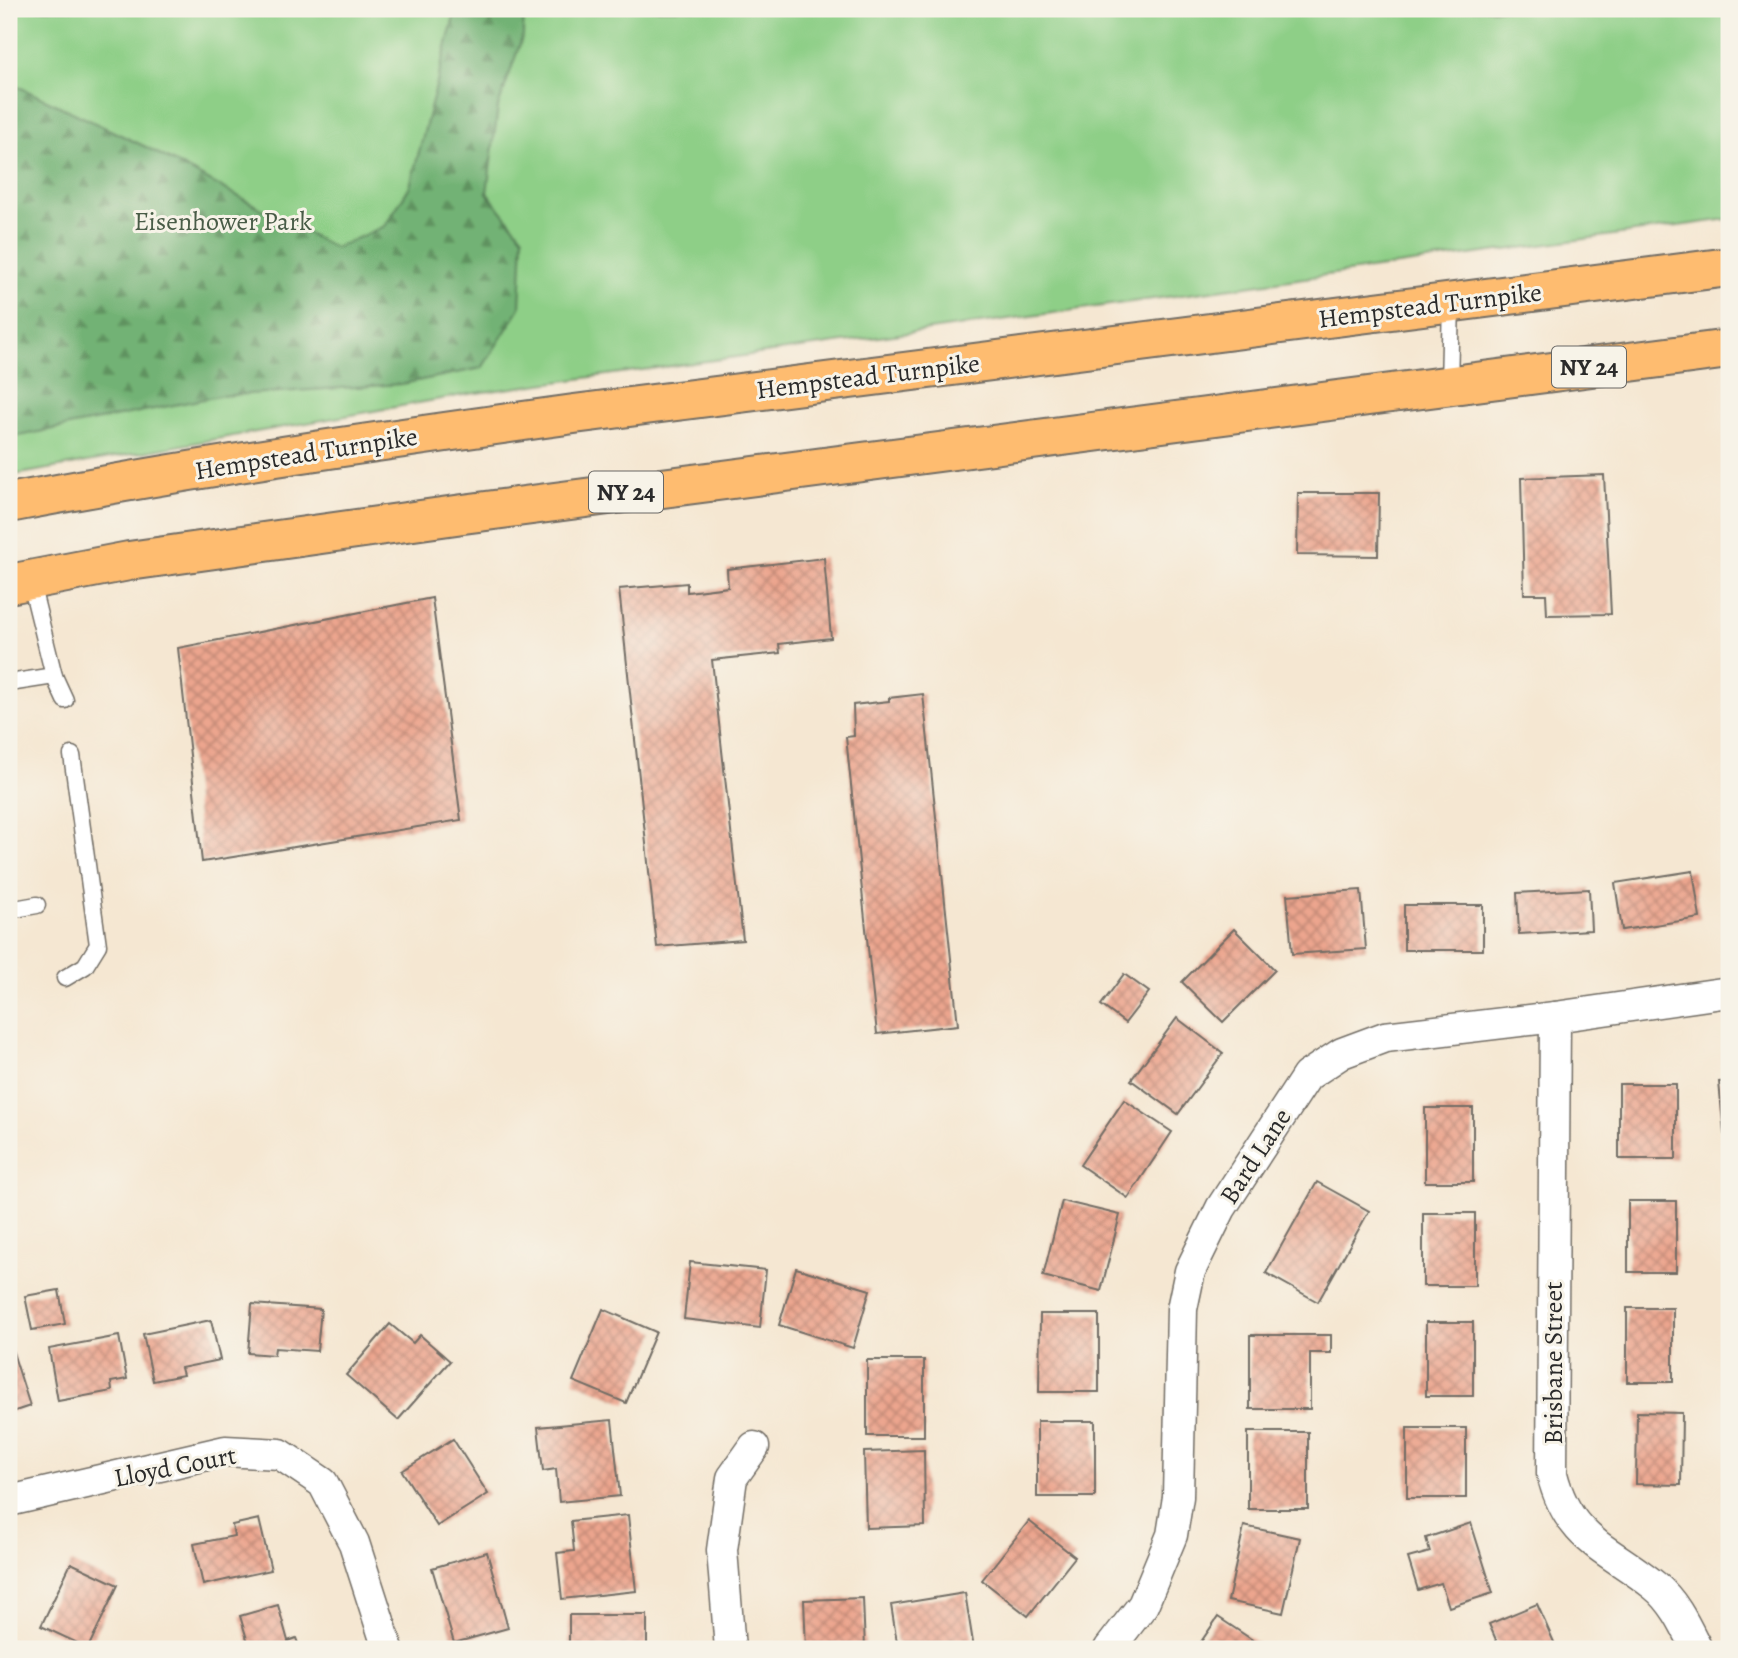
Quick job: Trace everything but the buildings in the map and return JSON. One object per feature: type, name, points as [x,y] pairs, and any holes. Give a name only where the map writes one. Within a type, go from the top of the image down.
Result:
[{"type":"main road","name":"Hempstead Turnpike","points":[[9,503],[431,433],[1729,267]]},
{"type":"main road","name":"NY 24","points":[[19,581],[129,561],[490,510],[1729,349]]},
{"type":"street","name":"Bard Lane","points":[[1108,1649],[1143,1605],[1172,1535],[1178,1497],[1182,1309],[1190,1271],[1221,1208],[1307,1076],[1342,1053],[1385,1037],[1555,1017],[1729,992]]},
{"type":"street","name":"Brisbane Street","points":[[1555,1017],[1552,1474],[1557,1493],[1570,1518],[1590,1541],[1657,1588],[1682,1617],[1697,1649]]},
{"type":"street","points":[[730,1649],[722,1550],[732,1478],[754,1447]]},
{"type":"street","name":"Lloyd Court","points":[[9,1501],[225,1451],[280,1454],[323,1483],[354,1543],[388,1649]]},
{"type":"lane","points":[[1450,385],[1451,302]]},
{"type":"lane","points":[[19,581],[65,700]]},
{"type":"lane","points":[[9,683],[54,676]]},
{"type":"lane","points":[[65,978],[85,966],[98,944],[72,755]]},
{"type":"lane","points":[[9,910],[37,905]]},
{"type":"green space","name":"Eisenhower Park","points":[[9,9],[1729,9],[1729,219],[469,394],[9,476]]},
{"type":"green space","points":[[456,9],[524,9],[523,35],[498,107],[487,193],[523,237],[520,308],[482,368],[402,384],[219,396],[9,438],[9,86],[13,84],[146,147],[335,248],[385,226],[410,186]]}]
